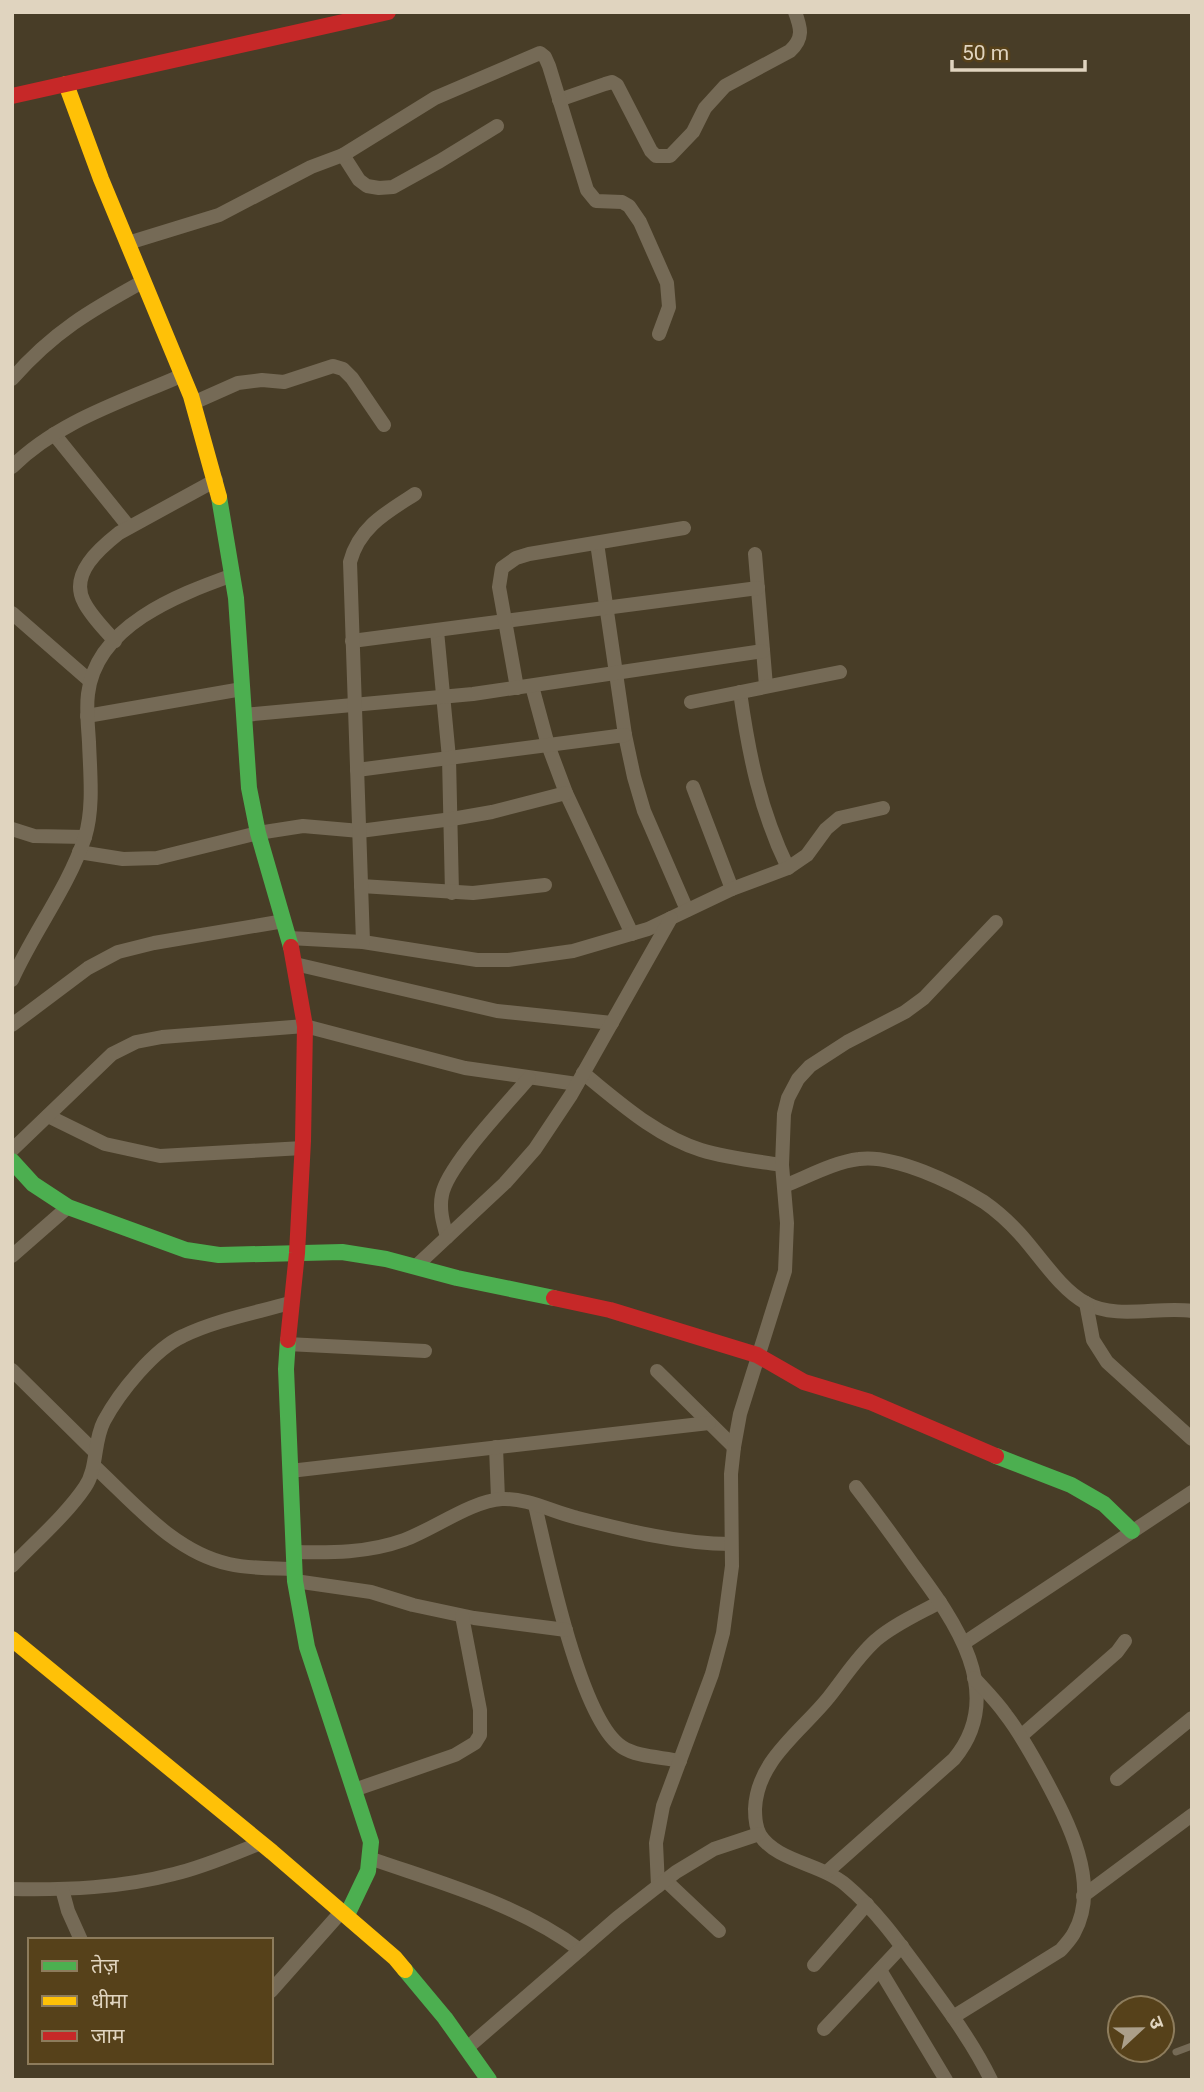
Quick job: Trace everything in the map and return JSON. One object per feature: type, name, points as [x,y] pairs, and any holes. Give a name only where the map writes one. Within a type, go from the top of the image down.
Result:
[{"type":"street","points":[[12,96],[388,12]]},
{"type":"street","points":[[559,100],[612,82],[617,85],[651,151],[656,156],[670,156],[693,132],[705,108],[725,86],[798,44],[801,27],[795,12]]},
{"type":"street","points":[[128,243],[219,215],[311,167],[343,155],[422,104],[540,53],[545,57],[591,196],[596,201],[622,202],[629,206],[664,272],[669,307],[659,334]]},
{"type":"street","points":[[66,84],[101,179],[183,375],[216,480],[236,598],[249,788],[258,833],[289,938],[305,1026],[303,1148],[286,1369],[294,1567],[307,1647],[367,1827],[372,1859],[367,1878],[344,1913],[273,1989]]},
{"type":"street","points":[[343,155],[359,180],[367,186],[393,187],[497,126]]},
{"type":"street","points":[[12,379],[29,359],[71,323],[144,281]]},
{"type":"street","points":[[193,402],[238,383],[262,380],[284,382],[333,366],[343,369],[352,378],[384,425]]},
{"type":"street","points":[[12,467],[54,434],[183,375]]},
{"type":"street","points":[[54,434],[129,527]]},
{"type":"street","points":[[115,641],[84,603],[80,584],[89,562],[106,543],[129,527],[216,480]]},
{"type":"street","points":[[363,942],[349,576],[353,549],[358,539],[374,522],[415,494]]},
{"type":"street","points":[[517,688],[499,587],[502,568],[516,558],[529,554],[684,528]]},
{"type":"street","points":[[597,543],[625,735],[644,811],[687,910]]},
{"type":"street","points":[[755,554],[766,686]]},
{"type":"street","points":[[12,980],[15,961],[79,852],[85,836],[90,784],[87,695],[90,681],[105,653],[140,618],[156,607],[233,575]]},
{"type":"street","points":[[352,641],[758,588]]},
{"type":"street","points":[[12,614],[90,681]]},
{"type":"street","points":[[437,631],[449,758],[452,893]]},
{"type":"street","points":[[244,716],[517,688],[763,651]]},
{"type":"street","points":[[691,702],[840,672]]},
{"type":"street","points":[[532,686],[548,745],[566,793],[632,934]]},
{"type":"street","points":[[87,716],[242,689]]},
{"type":"street","points":[[740,692],[758,793],[788,868]]},
{"type":"street","points":[[357,770],[625,735]]},
{"type":"street","points":[[693,787],[732,889]]},
{"type":"street","points":[[79,852],[142,860],[258,833],[303,826],[360,831],[492,812],[566,793]]},
{"type":"street","points":[[289,938],[363,942],[455,958],[508,960],[573,951],[632,934],[732,889],[788,868],[807,855],[826,829],[839,818],[883,808]]},
{"type":"street","points":[[12,828],[34,836],[85,836]]},
{"type":"street","points":[[362,886],[452,893],[494,892],[545,886]]},
{"type":"street","points":[[415,1267],[521,1166],[580,1079],[671,918]]},
{"type":"street","points":[[12,1025],[88,968],[118,952],[284,921]]},
{"type":"street","points":[[719,1931],[661,1883],[655,1861],[658,1824],[712,1674],[723,1633],[732,1566],[733,1447],[757,1355],[785,1271],[787,1232],[782,1165],[784,1114],[788,1098],[798,1079],[810,1066],[905,1012],[924,998],[996,922]]},
{"type":"street","points":[[295,964],[497,1011],[612,1023]]},
{"type":"street","points":[[12,1150],[112,1054],[145,1039],[305,1026],[465,1068],[529,1078],[580,1079],[683,1143],[722,1155],[782,1165]]},
{"type":"street","points":[[447,1237],[440,1203],[451,1173],[529,1078]]},
{"type":"street","points":[[48,1116],[105,1144],[160,1156],[303,1148]]},
{"type":"street","points":[[784,1186],[856,1159],[871,1158],[905,1166],[950,1184],[986,1203],[1002,1216],[1069,1290],[1086,1303],[1113,1310],[1192,1311]]},
{"type":"street","points":[[12,1161],[33,1184],[68,1207],[186,1250],[219,1255],[342,1252],[386,1259],[610,1310],[757,1355],[804,1382],[870,1402],[1024,1468],[1071,1485],[1104,1504],[1132,1531]]},
{"type":"street","points":[[12,1256],[68,1207]]},
{"type":"street","points":[[12,1566],[85,1488],[104,1423],[137,1377],[166,1346],[181,1336],[200,1329],[290,1303]]},
{"type":"street","points":[[1086,1303],[1093,1340],[1107,1362],[1192,1439]]},
{"type":"street","points":[[287,1344],[425,1352]]},
{"type":"street","points":[[12,1370],[166,1532],[197,1553],[213,1560],[242,1566],[294,1567],[371,1592],[462,1616],[566,1630]]},
{"type":"street","points":[[657,1371],[733,1447]]},
{"type":"street","points":[[290,1471],[709,1423]]},
{"type":"street","points":[[496,1447],[498,1499]]},
{"type":"street","points":[[828,1871],[934,1778],[965,1746],[975,1713],[974,1678],[971,1659],[964,1643],[940,1602],[856,1487]]},
{"type":"street","points":[[964,1643],[1192,1492]]},
{"type":"street","points":[[294,1567],[343,1553],[387,1545],[498,1499],[511,1499],[667,1538],[731,1544]]},
{"type":"street","points":[[535,1505],[566,1630],[594,1711],[611,1737],[621,1746],[632,1752],[680,1761]]},
{"type":"street","points":[[940,1602],[875,1641],[850,1667],[804,1726],[777,1753],[766,1770],[759,1787],[755,1819],[759,1834],[778,1852],[828,1871],[867,1904],[902,1946],[973,2045],[991,2080]]},
{"type":"street","points":[[354,1790],[455,1755],[475,1743],[480,1735],[480,1710],[462,1616]]},
{"type":"street","points":[[1021,1736],[1117,1652],[1125,1641]]},
{"type":"street","points":[[16,1649],[261,1843],[395,1958],[467,2048],[489,2080]]},
{"type":"street","points":[[953,2017],[1061,1950],[1074,1934],[1083,1896],[1077,1846],[1064,1815],[1021,1736],[1006,1714],[974,1678]]},
{"type":"street","points":[[1116,1779],[1192,1718]]},
{"type":"street","points":[[1083,1896],[1192,1815]]},
{"type":"street","points":[[467,2048],[661,1883],[714,1849],[759,1834]]},
{"type":"street","points":[[12,1889],[132,1884],[177,1874],[261,1843]]},
{"type":"street","points":[[372,1859],[519,1912],[556,1932],[580,1950]]},
{"type":"street","points":[[62,1889],[79,1938]]},
{"type":"street","points":[[814,1965],[867,1904]]},
{"type":"street","points":[[824,2029],[902,1946]]},
{"type":"street","points":[[880,1970],[946,2080]]},
{"type":"lane","points":[[1176,2052],[1192,2046]]},
{"type":"traffic: fast","points":[[219,497],[236,598],[249,788],[258,833],[291,947]]},
{"type":"traffic: fast","points":[[12,1161],[33,1184],[68,1207],[186,1250],[219,1255],[342,1252],[386,1259],[457,1278],[554,1298]]},
{"type":"traffic: fast","points":[[288,1340],[286,1369],[295,1581],[307,1647],[371,1842],[368,1871],[347,1915]]},
{"type":"traffic: fast","points":[[996,1456],[1071,1485],[1104,1504],[1132,1531]]},
{"type":"traffic: fast","points":[[405,1970],[445,2018],[489,2080]]},
{"type":"traffic: slow","points":[[66,84],[101,179],[191,396],[219,497]]},
{"type":"traffic: slow","points":[[12,1639],[272,1852],[395,1958],[405,1970]]},
{"type":"traffic: jam","points":[[12,96],[388,12]]},
{"type":"traffic: jam","points":[[288,1340],[297,1253],[305,1026],[291,947]]},
{"type":"traffic: jam","points":[[554,1298],[610,1310],[757,1355],[804,1382],[870,1402],[996,1456]]}]
